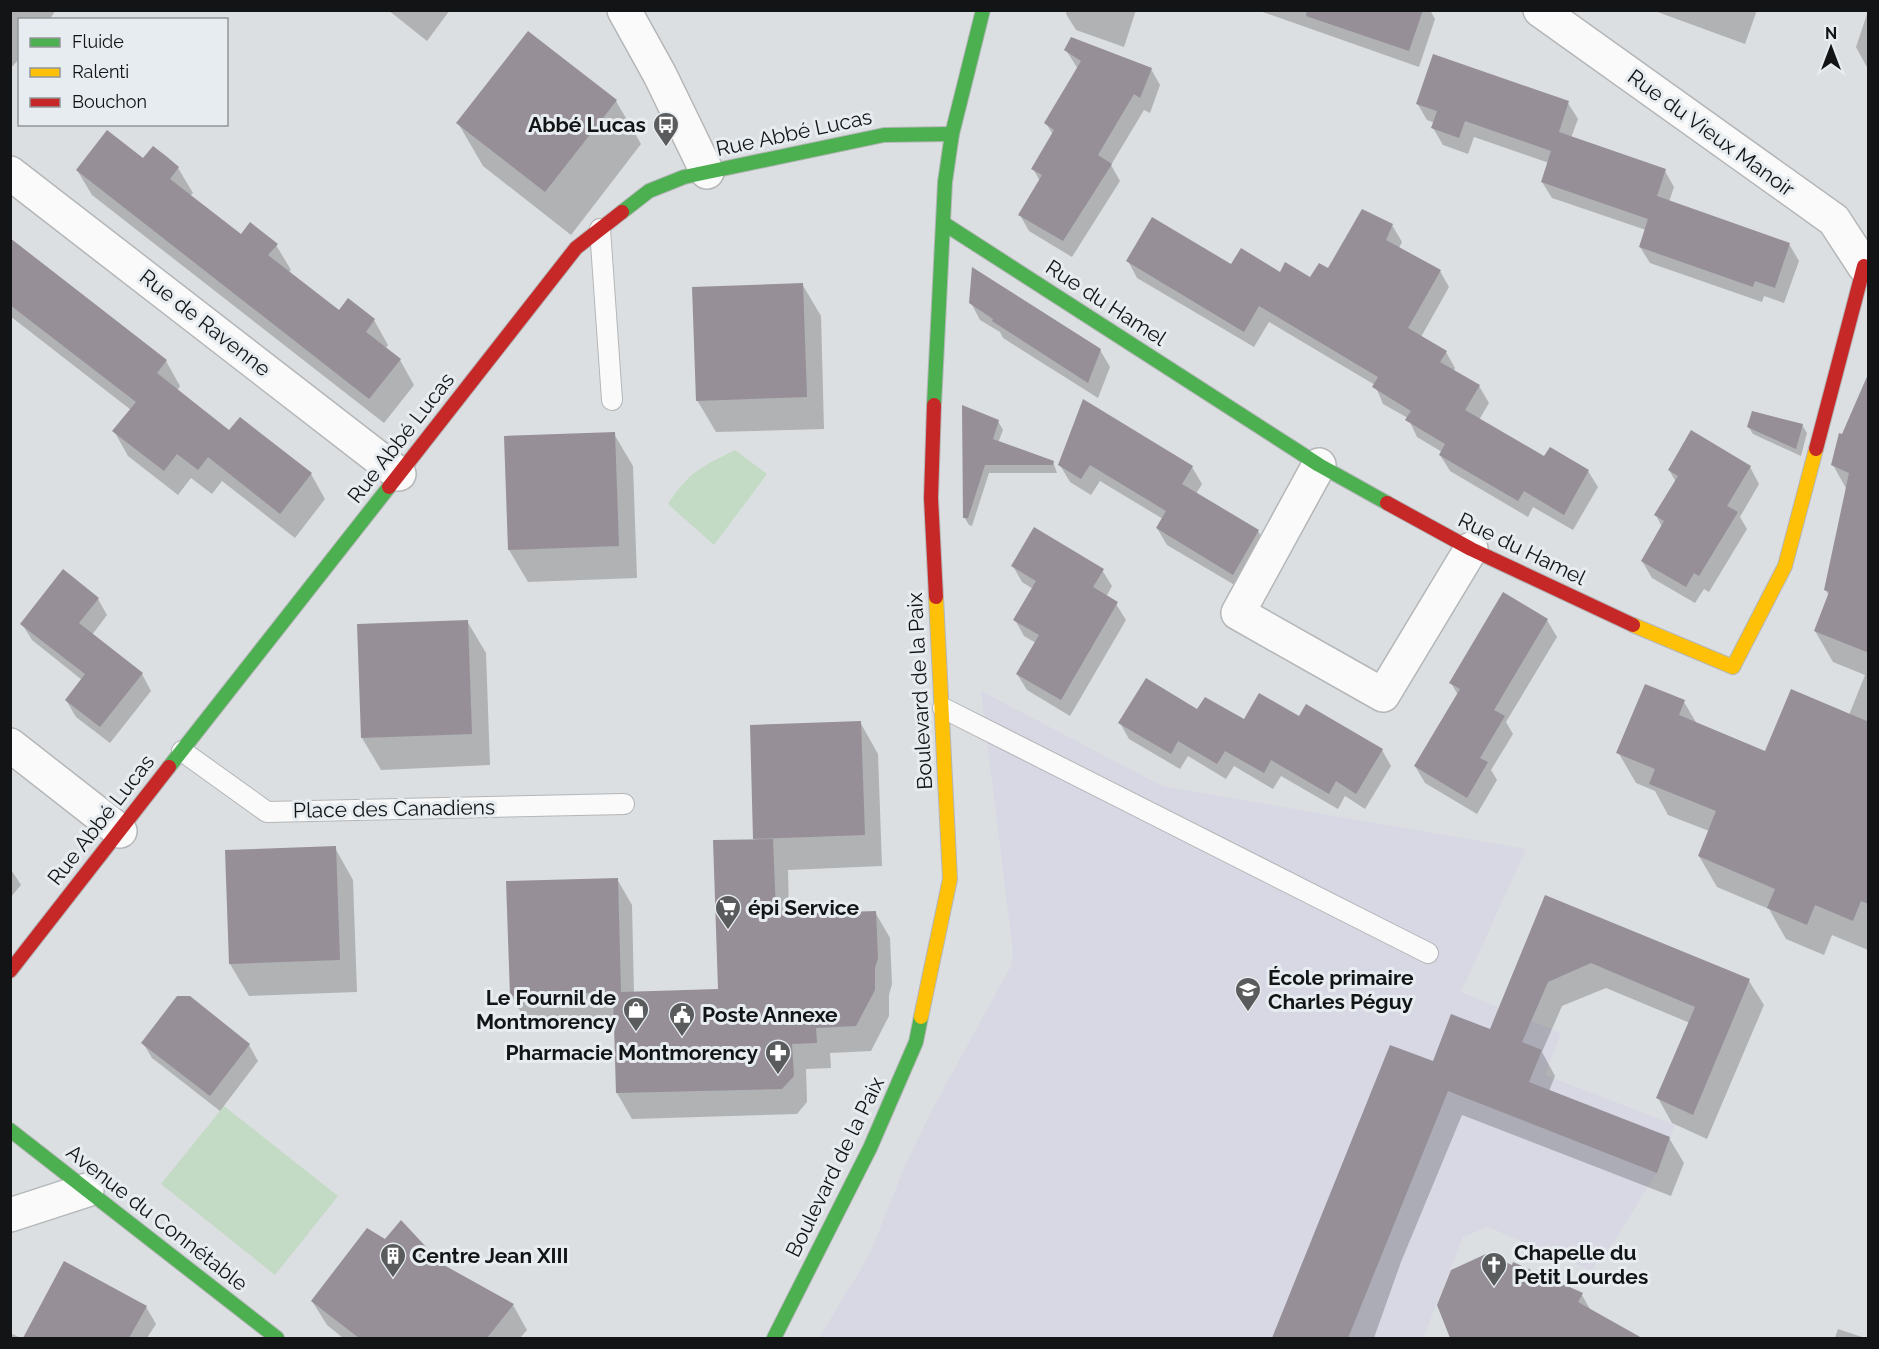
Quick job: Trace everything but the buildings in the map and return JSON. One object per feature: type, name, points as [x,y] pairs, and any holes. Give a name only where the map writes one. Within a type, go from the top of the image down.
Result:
[{"type":"street","points":[[624,10],[660,75],[707,172]]},
{"type":"street","name":"Boulevard de la Paix","points":[[774,1338],[870,1148],[916,1042],[950,879],[931,498],[945,182],[952,134],[984,10]]},
{"type":"street","name":"Rue du Vieux Manoir","points":[[1540,10],[1834,220],[1866,266]]},
{"type":"street","name":"Rue Abbé Lucas","points":[[10,971],[576,248],[649,191],[684,177],[884,135],[952,134]]},
{"type":"street","name":"Rue de Ravenne","points":[[10,173],[399,474]]},
{"type":"street","name":"Rue du Hamel","points":[[943,224],[1319,465],[1471,549],[1596,609],[1733,667],[1785,566],[1866,266]]},
{"type":"street","points":[[1319,465],[1238,613],[1383,695],[1471,549]]},
{"type":"street","points":[[10,745],[120,831]]},
{"type":"street","name":"Avenue du Connétable","points":[[10,1130],[277,1338]]},
{"type":"street","points":[[10,1215],[87,1190]]},
{"type":"lane","points":[[600,229],[612,400]]},
{"type":"lane","points":[[943,708],[1428,953]]},
{"type":"lane","name":"Place des Canadiens","points":[[182,751],[267,812],[624,804]]},
{"type":"shaded area","name":"École primaire Charles Péguy","points":[[981,691],[1162,786],[1526,849],[1461,992],[1561,1033],[1545,1075],[1675,1125],[1657,1172],[1601,1263],[1596,1262],[1593,1271],[1488,1227],[1463,1237],[1423,1338],[819,1338],[870,1254],[904,1168],[932,1110],[1011,966],[1013,953]]},
{"type":"green space","points":[[735,450],[767,474],[714,545],[668,504],[689,477]]},
{"type":"green space","points":[[224,1106],[338,1196],[275,1275],[161,1184]]},
{"type":"traffic: fast","points":[[934,405],[945,182],[952,134],[983,10]]},
{"type":"traffic: fast","points":[[622,212],[649,191],[684,177],[884,135],[952,134]]},
{"type":"traffic: fast","points":[[943,223],[1319,465],[1387,503]]},
{"type":"traffic: fast","points":[[169,767],[389,487]]},
{"type":"traffic: fast","points":[[774,1338],[870,1148],[916,1042],[921,1017]]},
{"type":"traffic: fast","points":[[10,1130],[277,1338]]},
{"type":"traffic: slow","points":[[1633,625],[1733,667],[1785,566],[1816,449]]},
{"type":"traffic: slow","points":[[921,1017],[950,879],[936,597]]},
{"type":"traffic: jam","points":[[389,487],[576,248],[622,212]]},
{"type":"traffic: jam","points":[[1816,449],[1864,266]]},
{"type":"traffic: jam","points":[[934,405],[931,498],[936,597]]},
{"type":"traffic: jam","points":[[1387,503],[1471,549],[1633,625]]},
{"type":"traffic: jam","points":[[10,971],[169,767]]},
{"type":"place","name":"Abbé Lucas","points":[[666,148]]},
{"type":"place","name":"épi Service","points":[[728,931]]},
{"type":"place","name":"École primaire Charles Péguy","points":[[1248,1013]]},
{"type":"place","name":"Le Fournil de Montmorency","points":[[636,1033]]},
{"type":"place","name":"Poste Annexe","points":[[682,1038]]},
{"type":"place","name":"Pharmacie Montmorency","points":[[778,1076]]},
{"type":"place","name":"Centre Jean XIII","points":[[393,1279]]},
{"type":"place","name":"Chapelle du Petit Lourdes","points":[[1494,1288]]}]
